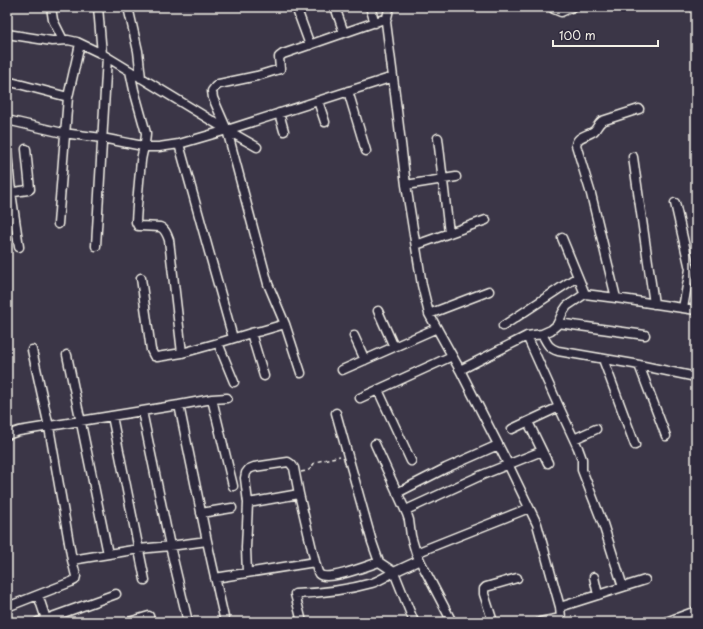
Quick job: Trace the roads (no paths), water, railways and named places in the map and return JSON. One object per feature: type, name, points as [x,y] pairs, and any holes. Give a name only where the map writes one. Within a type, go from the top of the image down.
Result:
[{"type":"street","points":[[51,7],[53,20],[63,40]]},
{"type":"street","points":[[96,246],[102,138],[104,56],[98,7]]},
{"type":"street","points":[[128,7],[138,51],[141,78]]},
{"type":"street","points":[[296,7],[310,45]]},
{"type":"street","points":[[335,7],[344,33]]},
{"type":"street","points":[[370,7],[375,23]]},
{"type":"street","points":[[391,7],[389,9],[386,22],[406,185],[422,285],[429,314],[460,370],[537,524],[560,607],[562,620],[540,622]]},
{"type":"street","points":[[552,7],[561,12],[572,7]]},
{"type":"street","points":[[301,373],[286,324],[268,284],[227,130],[213,98],[212,91],[219,84],[280,69],[279,57],[283,54],[387,18]]},
{"type":"street","points":[[7,34],[52,41],[68,40],[80,44],[130,71],[257,147]]},
{"type":"street","points":[[58,224],[68,97],[80,44]]},
{"type":"street","points":[[130,71],[136,100],[146,133],[140,166],[136,222],[138,226],[162,228],[169,240],[182,353]]},
{"type":"street","points":[[7,120],[66,134],[159,147],[178,144],[227,130],[393,77]]},
{"type":"street","points":[[7,81],[68,97]]},
{"type":"street","points":[[348,91],[366,152]]},
{"type":"street","points":[[318,101],[325,122]]},
{"type":"street","points":[[616,298],[591,194],[576,141],[595,130],[602,121],[639,109]]},
{"type":"street","points":[[279,114],[284,130]]},
{"type":"street","points":[[438,138],[449,233]]},
{"type":"street","points":[[178,144],[234,338]]},
{"type":"street","points":[[9,192],[30,189],[26,149]]},
{"type":"street","points":[[7,154],[9,192],[19,247]]},
{"type":"street","points":[[633,157],[654,304]]},
{"type":"street","points":[[406,185],[456,177]]},
{"type":"street","points":[[675,203],[690,269],[682,308]]},
{"type":"street","points":[[416,245],[486,220]]},
{"type":"street","points":[[562,238],[585,294]]},
{"type":"street","points":[[503,326],[577,277]]},
{"type":"street","points":[[140,278],[151,350],[152,354],[157,357],[182,353],[286,324]]},
{"type":"street","points":[[429,314],[489,291]]},
{"type":"street","points":[[460,370],[527,336],[542,334],[551,330],[558,323],[567,306],[585,294],[696,310]]},
{"type":"street","points":[[378,311],[394,347]]},
{"type":"street","points":[[558,323],[645,335]]},
{"type":"street","points":[[342,370],[437,328]]},
{"type":"street","points":[[250,333],[264,376]]},
{"type":"street","points":[[542,334],[547,344],[552,349],[558,351],[639,365],[696,378]]},
{"type":"street","points":[[354,336],[364,360]]},
{"type":"street","points":[[527,336],[578,448],[582,459],[582,470],[603,524],[622,587]]},
{"type":"street","points":[[218,343],[234,382]]},
{"type":"street","points":[[7,607],[71,582],[75,580],[76,576],[49,427],[32,350]]},
{"type":"street","points":[[67,355],[108,554]]},
{"type":"street","points":[[360,398],[452,356]]},
{"type":"street","points":[[603,359],[636,445]]},
{"type":"street","points":[[639,365],[666,436]]},
{"type":"street","points":[[378,390],[410,461]]},
{"type":"street","points":[[7,436],[19,431],[212,399],[227,398]]},
{"type":"street","points":[[212,399],[233,486]]},
{"type":"street","points":[[179,405],[225,622]]},
{"type":"street","points":[[512,429],[559,407]]},
{"type":"street","points":[[142,411],[170,546],[188,622]]},
{"type":"street","points":[[336,413],[379,562],[394,572],[414,622]]},
{"type":"street","points":[[112,416],[145,580]]},
{"type":"street","points":[[528,422],[548,463]]},
{"type":"street","points":[[574,439],[596,429]]},
{"type":"street","points":[[375,444],[406,510],[411,536],[418,557],[452,622]]},
{"type":"street","points":[[397,493],[446,468],[498,445]]},
{"type":"street","points":[[406,510],[482,475],[542,451]]},
{"type":"street","points":[[247,573],[246,548],[248,503],[245,478],[246,473],[249,469],[254,467],[288,462],[292,464],[295,473],[315,562],[319,573],[322,576],[339,575],[379,562]]},
{"type":"street","points":[[248,503],[299,494]]},
{"type":"street","points":[[201,513],[232,508]]},
{"type":"street","points":[[302,622],[295,594],[345,589],[373,583],[418,557],[529,508]]},
{"type":"street","points":[[72,560],[139,549],[207,541]]},
{"type":"street","points":[[215,578],[315,562]]},
{"type":"street","points":[[493,622],[484,594],[484,589],[486,587],[517,578]]},
{"type":"street","points":[[594,578],[598,595]]},
{"type":"street","points":[[560,607],[645,580]]},
{"type":"street","points":[[38,595],[42,621],[116,594]]},
{"type":"street","points":[[666,622],[696,610]]},
{"type":"street","points":[[129,622],[149,616],[150,622]]}]
